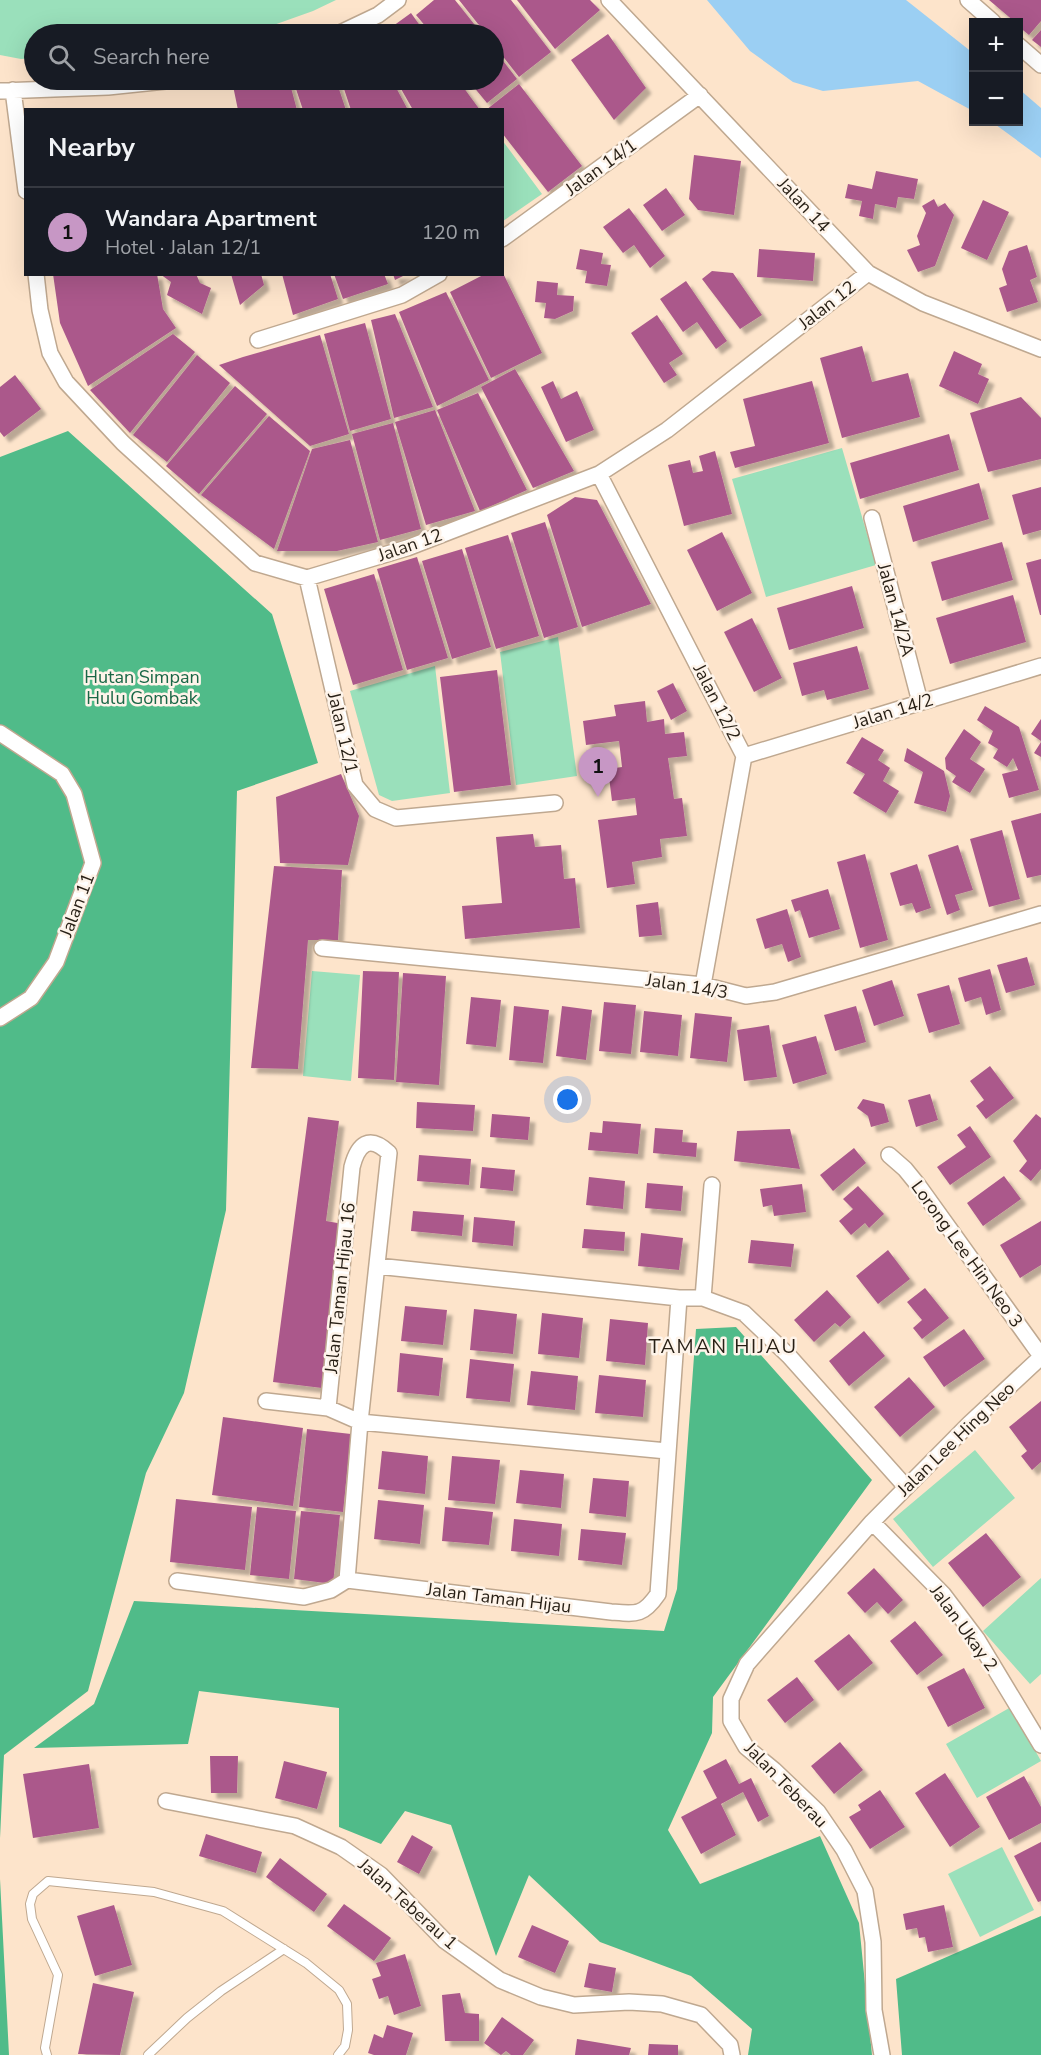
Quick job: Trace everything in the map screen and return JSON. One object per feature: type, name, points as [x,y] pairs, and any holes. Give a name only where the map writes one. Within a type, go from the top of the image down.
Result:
[{"type":"street","points":[[359,24],[378,15],[398,0]]},
{"type":"street","name":"Jalan 14","points":[[609,0],[868,273],[923,303],[1041,349]]},
{"type":"street","points":[[968,0],[988,18]]},
{"type":"street","points":[[1023,49],[1041,65]]},
{"type":"street","points":[[24,89],[6,90],[24,181]]},
{"type":"street","name":"Jalan 14/1","points":[[504,238],[700,95]]},
{"type":"street","name":"Jalan 12","points":[[307,578],[407,548],[599,474],[667,430],[868,273]]},
{"type":"street","points":[[36,276],[40,310],[50,353],[66,382],[123,443],[255,563],[307,578]]},
{"type":"street","points":[[258,340],[402,295],[435,276]]},
{"type":"street","name":"Jalan 12/2","points":[[599,474],[744,756],[703,985]]},
{"type":"street","name":"Jalan 14/2A","points":[[872,518],[920,702]]},
{"type":"street","name":"Jalan 12/1","points":[[307,578],[355,785],[375,809],[396,818],[555,803]]},
{"type":"street","name":"Jalan 14/2","points":[[744,756],[1041,666]]},
{"type":"street","name":"Jalan 11","points":[[0,733],[62,774],[74,794],[93,863],[56,962],[31,998],[0,1018]]},
{"type":"street","name":"Jalan 14/3","points":[[322,948],[703,985],[746,996],[775,992],[1041,914]]},
{"type":"street","name":"Jalan Taman Hijau 16","points":[[328,1408],[352,1167],[355,1155],[361,1147],[370,1142],[380,1144],[389,1153],[377,1266]]},
{"type":"street","name":"Lorong Lee Hin Neo 3","points":[[889,1155],[918,1185],[1041,1357]]},
{"type":"street","points":[[703,1298],[712,1185]]},
{"type":"street","points":[[177,1581],[304,1597],[331,1590],[346,1580],[377,1266],[679,1298],[703,1298],[744,1313],[789,1356],[906,1487]]},
{"type":"street","name":"Jalan Taman Hijau","points":[[346,1580],[636,1614],[649,1608],[658,1594],[679,1298]]},
{"type":"street","name":"Jalan Lee Hing Neo","points":[[872,1522],[969,1424],[1041,1357]]},
{"type":"street","points":[[266,1401],[328,1408],[360,1422],[667,1451]]},
{"type":"street","name":"Jalan Ukay 2","points":[[872,1522],[943,1594],[976,1639],[1041,1744]]},
{"type":"street","name":"Jalan Teberau","points":[[872,1522],[747,1664],[731,1699],[731,1721],[746,1747],[818,1812],[844,1851],[865,1891],[873,1942],[874,2010],[882,2055]]},
{"type":"street","name":"Jalan Teberau 1","points":[[166,1801],[295,1826],[341,1847],[381,1875],[445,1941],[500,1980],[541,1996],[574,2005],[629,2002],[662,2004],[701,2015],[730,2045],[732,2055]]},
{"type":"lane","points":[[47,2055],[45,2048],[58,1975],[32,1919],[30,1904],[33,1894],[48,1881],[154,1892],[223,1911],[306,1963],[339,1990],[347,2004],[345,2046],[338,2055]]},
{"type":"lane","points":[[148,2055],[187,2018],[221,1991],[284,1949]]},
{"type":"green space","points":[[0,0],[336,0],[276,24],[24,24],[24,59],[0,55]]},
{"type":"green space","points":[[504,143],[542,194],[504,220]]},
{"type":"green space","name":"Hutan Simpan Hulu Gombak","points":[[68,431],[272,614],[318,763],[237,791],[226,1210],[184,1393],[146,1473],[88,1691],[4,1755],[0,1838],[0,457]]},
{"type":"green space","points":[[842,448],[876,565],[766,597],[732,479]]},
{"type":"green space","points":[[558,637],[577,776],[516,785],[500,652]]},
{"type":"green space","points":[[435,666],[450,793],[392,801],[379,795],[350,691]]},
{"type":"green space","points":[[312,971],[360,975],[351,1081],[303,1076]]},
{"type":"green space","points":[[736,1327],[872,1480],[713,1697],[712,1733],[668,1830],[700,1884],[820,1836],[859,1923],[872,2055],[748,2055],[752,2029],[691,1976],[600,1942],[529,1875],[496,1956],[451,1825],[405,1811],[381,1844],[339,1827],[339,1708],[199,1691],[188,1744],[34,1748],[94,1704],[134,1601],[664,1631],[677,1589],[696,1329]]},
{"type":"green space","points":[[975,1450],[1015,1498],[933,1567],[893,1519]]},
{"type":"green space","points":[[1041,1578],[1041,1674],[1030,1684],[983,1631]]},
{"type":"green space","points":[[1011,1707],[1041,1761],[977,1798],[946,1744]]},
{"type":"green space","points":[[1002,1847],[1034,1910],[980,1937],[948,1874]]},
{"type":"green space","points":[[0,1879],[9,2055],[0,2055]]},
{"type":"green space","points":[[1041,1916],[1041,2055],[902,2055],[896,1979]]},
{"type":"water","points":[[707,0],[906,0],[969,50],[969,109],[918,81],[823,91],[793,82],[750,51]]},
{"type":"water","points":[[1023,92],[1041,108],[1041,158],[997,126],[1023,126]]},
{"type":"building","points":[[434,0],[455,0],[474,24],[424,24],[416,15]]},
{"type":"building","points":[[459,0],[511,0],[551,52],[519,77],[504,58],[504,24],[478,24]]},
{"type":"building","points":[[517,0],[590,0],[600,10],[555,49]]},
{"type":"building","points":[[989,0],[1041,0],[1041,21],[1029,35],[1023,30],[1023,18],[1010,18]]},
{"type":"building","points":[[411,13],[419,24],[396,24]]},
{"type":"building","points":[[1041,30],[1041,47],[1032,40]]},
{"type":"building","points":[[608,34],[646,88],[614,120],[571,60]]},
{"type":"building","points":[[504,62],[517,79],[504,89]]},
{"type":"building","points":[[519,84],[582,166],[548,192],[504,136],[504,108],[489,108]]},
{"type":"building","points":[[234,90],[292,90],[296,108],[238,108]]},
{"type":"building","points":[[296,90],[339,90],[345,108],[302,108]]},
{"type":"building","points":[[344,90],[397,90],[407,108],[350,108]]},
{"type":"building","points":[[402,90],[465,90],[479,108],[412,108]]},
{"type":"building","points":[[476,90],[503,90],[487,103]]},
{"type":"building","points":[[694,155],[741,161],[734,215],[698,210],[689,199]]},
{"type":"building","points":[[876,171],[918,179],[914,199],[898,197],[896,208],[875,204],[873,219],[859,216],[862,201],[845,198],[848,184],[872,189]]},
{"type":"building","points":[[666,188],[685,215],[662,231],[643,205]]},
{"type":"building","points":[[934,199],[938,207],[945,203],[954,215],[935,266],[918,272],[907,250],[920,245],[917,236],[926,213],[922,206]]},
{"type":"building","points":[[983,200],[1009,212],[987,260],[961,248]]},
{"type":"building","points":[[629,208],[665,256],[650,268],[634,245],[623,253],[603,227]]},
{"type":"building","points":[[1027,245],[1037,277],[1030,280],[1038,302],[1007,312],[999,288],[1007,285],[1002,269],[1009,251]]},
{"type":"building","points":[[580,249],[603,253],[601,264],[611,265],[607,286],[585,283],[587,271],[576,269]]},
{"type":"building","points":[[759,249],[815,253],[813,281],[757,277]]},
{"type":"building","points":[[712,271],[733,273],[762,315],[740,329],[702,279]]},
{"type":"building","points":[[504,275],[542,353],[491,378],[450,292],[481,276]]},
{"type":"building","points":[[53,276],[157,276],[163,309],[176,328],[88,386],[60,323]]},
{"type":"building","points":[[163,276],[197,276],[200,283],[211,288],[202,314],[167,295],[171,282]]},
{"type":"building","points":[[232,276],[262,276],[264,285],[240,305]]},
{"type":"building","points":[[283,276],[331,276],[338,299],[293,315]]},
{"type":"building","points":[[335,276],[385,276],[388,284],[343,299]]},
{"type":"building","points":[[537,281],[558,283],[557,295],[574,296],[573,311],[555,319],[544,318],[546,303],[535,302]]},
{"type":"building","points":[[686,281],[727,341],[716,349],[697,322],[683,332],[660,299]]},
{"type":"building","points":[[446,292],[489,380],[437,406],[399,312]]},
{"type":"building","points":[[395,314],[433,407],[394,418],[371,320]]},
{"type":"building","points":[[657,315],[683,354],[669,363],[677,375],[664,383],[631,333]]},
{"type":"building","points":[[365,323],[391,419],[350,431],[324,334]]},
{"type":"building","points":[[173,334],[195,352],[130,433],[90,390]]},
{"type":"building","points":[[320,335],[349,434],[310,446],[219,365]]},
{"type":"building","points":[[862,346],[872,382],[908,373],[920,417],[842,438],[820,358]]},
{"type":"building","points":[[954,351],[982,364],[978,374],[989,379],[978,404],[939,386]]},
{"type":"building","points":[[197,355],[230,383],[167,462],[133,435]]},
{"type":"building","points":[[515,369],[574,471],[533,488],[481,387]]},
{"type":"building","points":[[15,375],[41,409],[4,437],[0,432],[0,387]]},
{"type":"building","points":[[553,381],[561,399],[577,391],[594,430],[566,442],[541,387]]},
{"type":"building","points":[[812,381],[829,443],[735,468],[730,452],[755,446],[743,399]]},
{"type":"building","points":[[235,386],[267,414],[199,494],[166,466]]},
{"type":"building","points":[[478,393],[527,490],[480,511],[437,410]]},
{"type":"building","points":[[1021,397],[1041,418],[1041,459],[988,472],[970,413]]},
{"type":"building","points":[[435,410],[475,511],[426,525],[395,422]]},
{"type":"building","points":[[269,416],[310,451],[274,549],[201,495]]},
{"type":"building","points":[[393,423],[421,529],[380,540],[352,434]]},
{"type":"building","points":[[949,434],[959,470],[860,499],[850,463]]},
{"type":"building","points":[[350,440],[378,542],[337,551],[277,551],[312,449]]},
{"type":"building","points":[[715,451],[732,514],[684,526],[668,465],[690,460],[693,473],[703,471],[699,456]]},
{"type":"building","points":[[979,483],[989,519],[913,542],[903,506]]},
{"type":"building","points":[[1041,487],[1041,530],[1023,535],[1012,495]]},
{"type":"building","points":[[575,497],[597,500],[651,604],[582,627],[547,515]]},
{"type":"building","points":[[545,522],[578,627],[544,638],[511,533]]},
{"type":"building","points":[[722,532],[752,593],[717,611],[687,550]]},
{"type":"building","points":[[508,535],[539,636],[496,649],[465,548]]},
{"type":"building","points":[[1002,542],[1013,580],[942,601],[931,562]]},
{"type":"building","points":[[462,549],[491,647],[452,659],[422,561]]},
{"type":"building","points":[[417,557],[448,658],[407,670],[377,569]]},
{"type":"building","points":[[1041,559],[1041,615],[1040,615],[1026,563]]},
{"type":"building","points":[[374,574],[403,670],[353,685],[324,589]]},
{"type":"building","points":[[852,586],[864,628],[789,650],[777,608]]},
{"type":"building","points":[[1013,595],[1026,642],[950,664],[936,618]]},
{"type":"building","points":[[752,618],[782,678],[754,692],[724,632]]},
{"type":"building","points":[[857,646],[869,689],[827,700],[824,690],[802,696],[793,663]]},
{"type":"building","points":[[497,670],[511,785],[454,792],[440,677]]},
{"type":"building","points":[[673,683],[687,711],[671,720],[657,691]]},
{"type":"building","points":[[645,701],[647,722],[664,719],[665,734],[684,732],[687,756],[668,758],[674,799],[682,798],[687,836],[660,839],[662,857],[632,862],[635,884],[607,888],[598,820],[637,815],[635,798],[612,801],[608,769],[622,767],[619,741],[586,745],[583,721],[616,716],[614,705]]},
{"type":"building","points":[[985,706],[1019,727],[1039,790],[1009,798],[1002,774],[1018,770],[1013,758],[1007,767],[993,758],[998,749],[988,743],[993,731],[977,720]]},
{"type":"building","points":[[1041,719],[1041,741],[1031,734]]},
{"type":"building","points":[[964,729],[981,742],[970,759],[985,769],[970,793],[952,782],[956,776],[946,769],[945,758]]},
{"type":"building","points":[[862,737],[884,750],[878,760],[890,768],[883,781],[899,791],[886,813],[853,793],[865,774],[846,763]]},
{"type":"building","points":[[1041,742],[1041,757],[1034,753]]},
{"type":"building","points":[[907,748],[944,771],[950,796],[946,812],[914,803],[923,772],[904,761]]},
{"type":"building","points":[[341,774],[359,816],[348,865],[280,863],[276,797]]},
{"type":"building","points":[[1041,813],[1041,875],[1027,878],[1011,821]]},
{"type":"building","points":[[1002,830],[1020,899],[989,907],[970,839]]},
{"type":"building","points":[[533,834],[535,847],[561,845],[564,879],[575,878],[580,928],[465,939],[462,906],[502,903],[496,837]]},
{"type":"building","points":[[958,845],[973,890],[955,895],[960,910],[947,915],[928,855]]},
{"type":"building","points":[[865,854],[888,940],[860,948],[837,862]]},
{"type":"building","points":[[917,864],[931,908],[916,913],[912,903],[900,906],[890,873]]},
{"type":"building","points":[[274,866],[342,870],[338,940],[308,940],[298,1069],[251,1068]]},
{"type":"building","points":[[828,889],[840,929],[809,938],[800,910],[795,912],[791,900]]},
{"type":"building","points":[[658,902],[662,935],[639,937],[636,905]]},
{"type":"building","points":[[787,909],[801,957],[788,962],[782,944],[765,949],[756,919]]},
{"type":"building","points":[[1027,957],[1035,985],[1006,993],[997,965]]},
{"type":"building","points":[[990,969],[1001,1010],[986,1015],[981,997],[965,1002],[958,978]]},
{"type":"building","points":[[363,971],[399,972],[394,1080],[358,1078]]},
{"type":"building","points":[[403,973],[446,976],[439,1085],[396,1082]]},
{"type":"building","points":[[892,980],[904,1016],[874,1026],[862,990]]},
{"type":"building","points":[[949,985],[960,1024],[929,1033],[917,994]]},
{"type":"building","points":[[471,997],[501,1000],[496,1047],[466,1044]]},
{"type":"building","points":[[604,1002],[636,1005],[631,1054],[599,1051]]},
{"type":"building","points":[[514,1006],[549,1010],[543,1063],[509,1060]]},
{"type":"building","points":[[562,1006],[592,1010],[586,1060],[556,1056]]},
{"type":"building","points":[[856,1006],[866,1042],[835,1051],[824,1015]]},
{"type":"building","points":[[644,1011],[682,1015],[678,1056],[640,1052]]},
{"type":"building","points":[[695,1013],[732,1017],[727,1062],[690,1058]]},
{"type":"building","points":[[769,1025],[777,1077],[744,1081],[737,1030]]},
{"type":"building","points":[[816,1036],[827,1074],[793,1084],[782,1045]]},
{"type":"building","points":[[990,1066],[1014,1098],[986,1119],[976,1106],[984,1100],[970,1081]]},
{"type":"building","points":[[930,1094],[938,1120],[916,1127],[908,1100]]},
{"type":"building","points":[[863,1099],[884,1104],[889,1122],[871,1127],[868,1116],[857,1108]]},
{"type":"building","points":[[417,1102],[475,1105],[473,1131],[416,1128]]},
{"type":"building","points":[[492,1114],[530,1117],[528,1140],[490,1137]]},
{"type":"building","points":[[1036,1114],[1041,1118],[1041,1169],[1031,1181],[1019,1171],[1027,1161],[1013,1141]]},
{"type":"building","points":[[308,1117],[339,1121],[326,1221],[343,1224],[322,1388],[273,1382]]},
{"type":"building","points":[[603,1121],[641,1124],[638,1154],[588,1150],[590,1132],[602,1133]]},
{"type":"building","points":[[970,1126],[991,1157],[950,1185],[937,1167],[966,1147],[957,1135]]},
{"type":"building","points":[[655,1128],[683,1130],[682,1142],[697,1143],[696,1157],[653,1153]]},
{"type":"building","points":[[790,1129],[800,1169],[734,1161],[737,1131]]},
{"type":"building","points":[[854,1148],[866,1163],[833,1191],[820,1175]]},
{"type":"building","points":[[419,1155],[471,1159],[469,1185],[417,1181]]},
{"type":"building","points":[[482,1167],[515,1170],[513,1191],[480,1188]]},
{"type":"building","points":[[1004,1176],[1021,1199],[983,1226],[967,1203]]},
{"type":"building","points":[[589,1177],[625,1181],[623,1209],[586,1205]]},
{"type":"building","points":[[647,1183],[683,1186],[681,1211],[645,1208]]},
{"type":"building","points":[[802,1184],[806,1212],[774,1216],[772,1205],[763,1207],[760,1189]]},
{"type":"building","points":[[858,1186],[884,1214],[869,1228],[865,1223],[851,1235],[839,1221],[853,1209],[843,1199]]},
{"type":"building","points":[[413,1211],[464,1215],[462,1236],[411,1231]]},
{"type":"building","points":[[474,1217],[515,1221],[513,1246],[472,1242]]},
{"type":"building","points":[[1041,1221],[1041,1265],[1020,1278],[1000,1245]]},
{"type":"building","points":[[584,1229],[625,1232],[624,1251],[582,1248]]},
{"type":"building","points":[[641,1233],[683,1238],[679,1270],[638,1266]]},
{"type":"building","points":[[751,1240],[794,1244],[791,1267],[748,1263]]},
{"type":"building","points":[[888,1250],[910,1279],[878,1304],[856,1276]]},
{"type":"building","points":[[925,1288],[949,1318],[922,1339],[913,1328],[922,1320],[907,1302]]},
{"type":"building","points":[[827,1290],[851,1317],[840,1327],[835,1323],[814,1342],[794,1320]]},
{"type":"building","points":[[405,1306],[447,1310],[443,1345],[401,1341]]},
{"type":"building","points":[[474,1309],[517,1314],[513,1354],[470,1350]]},
{"type":"building","points":[[542,1313],[583,1318],[579,1358],[538,1354]]},
{"type":"building","points":[[610,1319],[648,1323],[645,1365],[606,1361]]},
{"type":"building","points":[[964,1329],[985,1359],[944,1387],[923,1357]]},
{"type":"building","points":[[864,1331],[885,1356],[849,1386],[829,1361]]},
{"type":"building","points":[[400,1353],[443,1358],[439,1396],[397,1392]]},
{"type":"building","points":[[470,1359],[514,1364],[510,1402],[466,1398]]},
{"type":"building","points":[[531,1371],[578,1376],[575,1410],[527,1405]]},
{"type":"building","points":[[599,1375],[646,1380],[643,1417],[595,1413]]},
{"type":"building","points":[[909,1377],[935,1407],[900,1437],[874,1407]]},
{"type":"building","points":[[1041,1401],[1041,1462],[1032,1470],[1021,1456],[1027,1451],[1009,1427]]},
{"type":"building","points":[[223,1417],[303,1428],[293,1506],[212,1495]]},
{"type":"building","points":[[307,1429],[351,1434],[343,1512],[299,1507]]},
{"type":"building","points":[[382,1451],[428,1456],[425,1494],[378,1489]]},
{"type":"building","points":[[452,1456],[500,1460],[495,1504],[448,1500]]},
{"type":"building","points":[[520,1470],[564,1474],[561,1508],[516,1503]]},
{"type":"building","points":[[593,1478],[629,1481],[626,1517],[589,1513]]},
{"type":"building","points":[[176,1499],[252,1507],[245,1570],[170,1562]]},
{"type":"building","points":[[378,1500],[424,1505],[420,1544],[374,1539]]},
{"type":"building","points":[[257,1507],[296,1511],[289,1579],[250,1575]]},
{"type":"building","points":[[445,1507],[493,1512],[489,1545],[442,1541]]},
{"type":"building","points":[[301,1511],[340,1515],[333,1584],[294,1579]]},
{"type":"building","points":[[514,1519],[562,1524],[559,1556],[511,1551]]},
{"type":"building","points":[[581,1529],[626,1533],[622,1565],[578,1560]]},
{"type":"building","points":[[986,1533],[1021,1577],[983,1607],[948,1563]]},
{"type":"building","points":[[874,1568],[903,1600],[888,1614],[877,1602],[865,1613],[847,1593]]},
{"type":"building","points":[[915,1621],[943,1655],[917,1675],[890,1641]]},
{"type":"building","points":[[849,1634],[873,1663],[838,1691],[814,1661]]},
{"type":"building","points":[[964,1668],[985,1708],[948,1727],[927,1687]]},
{"type":"building","points":[[797,1677],[814,1700],[785,1723],[767,1700]]},
{"type":"building","points":[[840,1742],[863,1770],[834,1794],[811,1766]]},
{"type":"building","points":[[210,1756],[238,1756],[237,1793],[211,1793]]},
{"type":"building","points":[[726,1759],[739,1784],[751,1778],[769,1816],[758,1822],[743,1792],[721,1804],[736,1835],[701,1854],[681,1817],[717,1798],[703,1771]]},
{"type":"building","points":[[284,1761],[327,1772],[317,1809],[275,1798]]},
{"type":"building","points":[[89,1764],[99,1828],[33,1838],[23,1774]]},
{"type":"building","points":[[945,1773],[980,1827],[950,1847],[915,1793]]},
{"type":"building","points":[[1024,1776],[1041,1807],[1041,1823],[1009,1840],[986,1797]]},
{"type":"building","points":[[880,1790],[905,1827],[870,1849],[849,1817],[861,1810],[858,1805]]},
{"type":"building","points":[[206,1834],[262,1852],[256,1873],[199,1856]]},
{"type":"building","points":[[412,1835],[433,1847],[419,1874],[397,1862]]},
{"type":"building","points":[[1041,1842],[1041,1901],[1038,1902],[1014,1856]]},
{"type":"building","points":[[280,1858],[327,1894],[314,1912],[266,1877]]},
{"type":"building","points":[[344,1904],[391,1938],[374,1961],[327,1926]]},
{"type":"building","points":[[114,1905],[132,1965],[95,1976],[77,1916]]},
{"type":"building","points":[[944,1905],[953,1947],[928,1952],[925,1937],[919,1938],[917,1928],[906,1930],[903,1914]]},
{"type":"building","points":[[532,1925],[569,1941],[555,1973],[518,1957]]},
{"type":"building","points":[[405,1954],[421,2006],[394,2015],[388,1996],[379,1999],[372,1979],[381,1976],[376,1963]]},
{"type":"building","points":[[589,1963],[616,1968],[612,1992],[584,1987]]},
{"type":"building","points":[[93,1983],[134,1992],[120,2055],[78,2054]]},
{"type":"building","points":[[460,1993],[465,2013],[479,2014],[479,2041],[445,2041],[442,1995]]},
{"type":"building","points":[[502,2017],[534,2040],[523,2055],[511,2055],[506,2051],[501,2055],[484,2043]]},
{"type":"building","points":[[387,2025],[413,2033],[406,2055],[368,2053],[374,2034],[383,2038]]},
{"type":"building","points":[[577,2039],[631,2048],[629,2055],[575,2055]]},
{"type":"building","points":[[649,2044],[678,2045],[678,2055],[648,2055]]},
{"type":"place","name":"Wandara Apartment","points":[[598,797]]},
{"type":"district","name":"TAMAN HIJAU","points":[[723,1346]]}]
